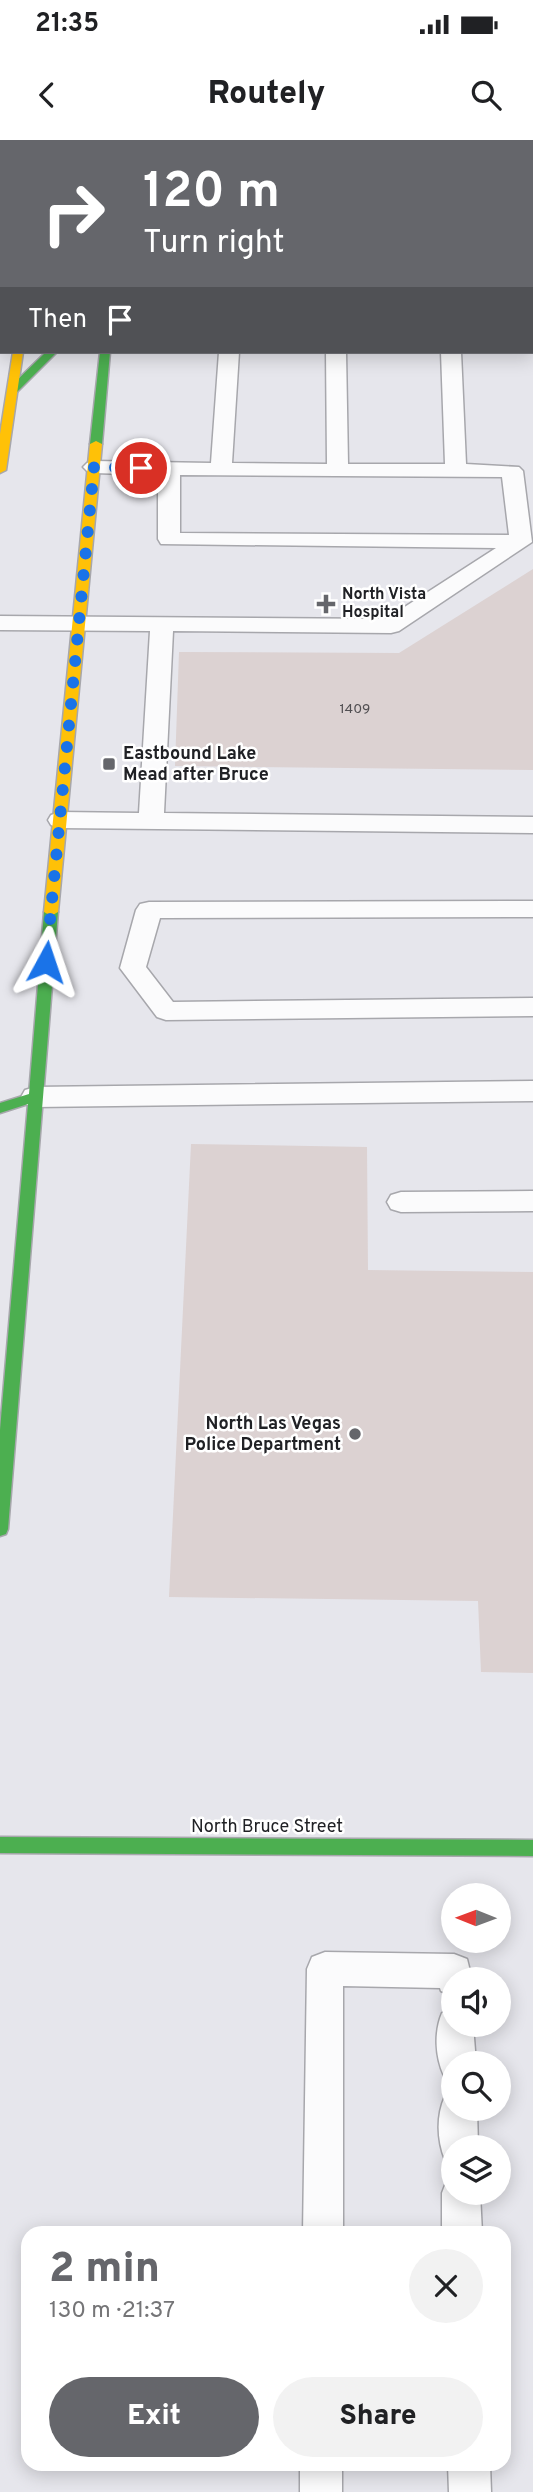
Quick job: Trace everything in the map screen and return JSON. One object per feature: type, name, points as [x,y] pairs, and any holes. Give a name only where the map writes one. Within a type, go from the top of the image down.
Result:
[{"type":"main road","points":[[0,470],[6,391],[17,354]]},
{"type":"main road","points":[[6,391],[50,354]]},
{"type":"main road","points":[[0,1529],[35,1097],[105,354]]},
{"type":"main road","points":[[0,1108],[35,1097]]},
{"type":"main road","name":"North Bruce Street","points":[[0,1845],[533,1848]]},
{"type":"lane","points":[[221,469],[229,354]]},
{"type":"lane","points":[[336,354],[338,470]]},
{"type":"lane","points":[[451,354],[456,470]]},
{"type":"lane","points":[[94,467],[512,471],[533,465]]},
{"type":"lane","points":[[169,469],[169,538],[521,542]]},
{"type":"lane","points":[[512,471],[521,542]]},
{"type":"lane","points":[[0,623],[391,626],[521,542]]},
{"type":"lane","points":[[151,821],[162,625]]},
{"type":"lane","points":[[60,820],[533,825]]},
{"type":"lane","points":[[533,909],[149,910],[133,968],[166,1011],[533,1007]]},
{"type":"lane","points":[[35,1097],[533,1091]]},
{"type":"lane","points":[[401,1202],[533,1201]]},
{"type":"lane","points":[[323,2226],[324,1969],[441,1971]]},
{"type":"lane","points":[[461,2205],[462,2226]]},
{"type":"lane","points":[[321,2471],[321,2492]]},
{"type":"lane","points":[[469,2471],[470,2492]]},
{"type":"building","name":"North Vista Hospital","points":[[533,569],[533,770],[175,766],[179,652],[399,653]]},
{"type":"building","name":"North Las Vegas Police Department","points":[[191,1144],[367,1147],[368,1270],[533,1272],[533,1673],[481,1672],[478,1601],[169,1597]]},
{"type":"traffic: fast","points":[[12,391],[50,354]]},
{"type":"traffic: fast","points":[[96,444],[105,354]]},
{"type":"traffic: fast","points":[[0,1529],[51,912]]},
{"type":"traffic: fast","points":[[0,1108],[35,1097]]},
{"type":"traffic: fast","points":[[0,1845],[533,1848]]},
{"type":"traffic: slow","points":[[0,470],[18,354]]},
{"type":"traffic: slow","points":[[51,912],[96,444]]},
{"type":"place","name":"North Vista Hospital","points":[[326,604]]},
{"type":"place","name":"Eastbound Lake Mead after Bruce","points":[[109,764]]},
{"type":"place","name":"North Las Vegas Police Department","points":[[355,1434]]},
{"type":"route","points":[[46,962],[94,467],[141,468]]}]
